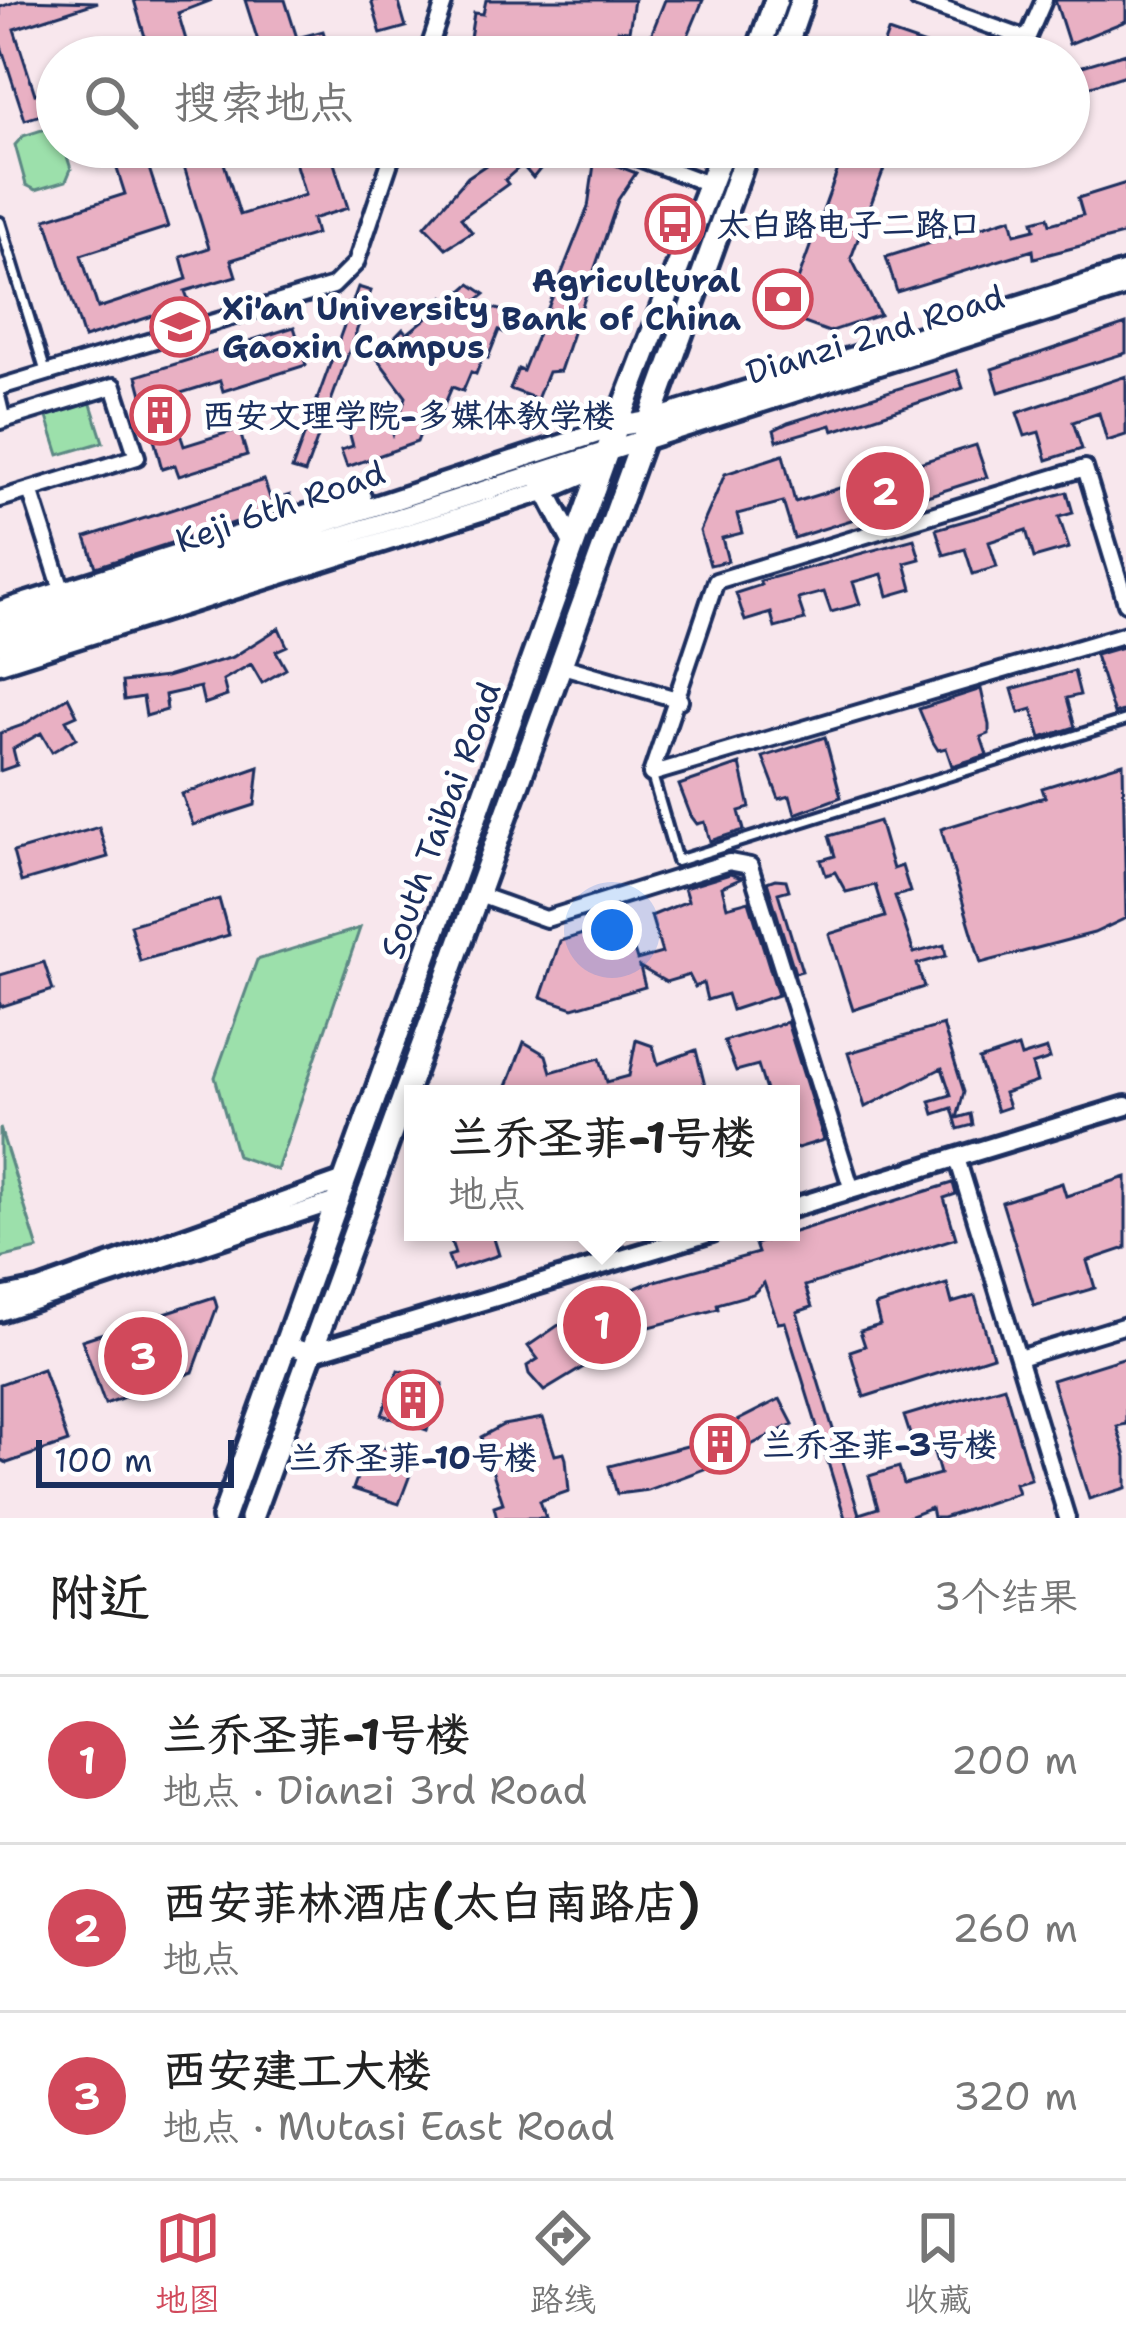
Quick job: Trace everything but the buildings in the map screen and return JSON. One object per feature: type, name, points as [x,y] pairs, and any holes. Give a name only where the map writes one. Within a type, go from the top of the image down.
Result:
[{"type":"main road","points":[[763,36],[776,0]]},
{"type":"main road","points":[[789,36],[802,0]]},
{"type":"main road","name":"South Taibai Road","points":[[223,1518],[605,458],[717,168]]},
{"type":"main road","name":"South Taibai Road","points":[[407,1085],[741,168]]},
{"type":"main road","name":"Dianzi 2nd Road","points":[[645,429],[1126,272]]},
{"type":"main road","name":"Dianzi 2nd Road","points":[[645,429],[1126,286]]},
{"type":"main road","points":[[0,611],[67,607],[621,420],[645,429]]},
{"type":"main road","name":"Keji 6th Road","points":[[0,629],[535,473],[605,458],[645,429]]},
{"type":"main road","points":[[0,663],[547,490],[605,458]]},
{"type":"main road","points":[[535,473],[574,545]]},
{"type":"main road","name":"Keji 6th Road","points":[[0,644],[67,607]]},
{"type":"main road","name":"South Taibai Road","points":[[251,1518],[404,1093]]},
{"type":"street","points":[[433,36],[445,0]]},
{"type":"street","points":[[918,0],[1020,36]]},
{"type":"street","points":[[1029,36],[1044,0]]},
{"type":"street","points":[[0,387],[333,286],[356,263],[388,168]]},
{"type":"street","points":[[665,168],[711,185]]},
{"type":"street","points":[[0,499],[137,458],[114,386],[3,420]]},
{"type":"street","points":[[651,774],[680,700],[716,581],[1085,468],[1126,603]]},
{"type":"street","points":[[30,490],[67,607]]},
{"type":"street","points":[[651,774],[1126,634]]},
{"type":"street","points":[[559,664],[680,700]]},
{"type":"street","points":[[476,894],[546,920],[729,862],[750,866],[852,1190]]},
{"type":"street","points":[[800,1205],[1126,1106]]},
{"type":"street","points":[[957,1158],[1067,1518]]},
{"type":"street","points":[[0,1297],[38,1289],[343,1190]]},
{"type":"street","points":[[0,1312],[343,1190]]},
{"type":"street","points":[[287,1345],[310,1353],[682,1241]]},
{"type":"street","points":[[1019,1358],[1126,1325]]},
{"type":"lane","points":[[0,222],[46,373]]},
{"type":"lane","points":[[0,396],[3,420]]},
{"type":"lane","points":[[651,774],[677,861],[1126,720]]},
{"type":"green space","points":[[36,132],[36,168],[71,168],[66,181],[36,190],[26,185],[15,145]]},
{"type":"green space","points":[[90,401],[103,442],[59,455],[46,414]]},
{"type":"green space","points":[[360,928],[277,1170],[237,1156],[215,1077],[257,960]]},
{"type":"green space","points":[[0,1128],[38,1249],[0,1258]]},
{"type":"place","name":"太白路电子二路口","points":[[675,224]]},
{"type":"place","name":"Agricultural Bank of China","points":[[783,299]]},
{"type":"place","name":"Xi'an University Gaoxin Campus","points":[[180,327]]},
{"type":"place","name":"西安文理学院-多媒体教学楼","points":[[160,415]]},
{"type":"place","name":"西安菲林酒店(太白南路店)","points":[[885,491]]},
{"type":"place","name":"兰乔圣菲-1号楼","points":[[602,1325]]},
{"type":"place","name":"西安建工大楼","points":[[143,1356]]},
{"type":"place","name":"兰乔圣菲-10号楼","points":[[413,1400]]},
{"type":"place","name":"兰乔圣菲-3号楼","points":[[720,1444]]}]
